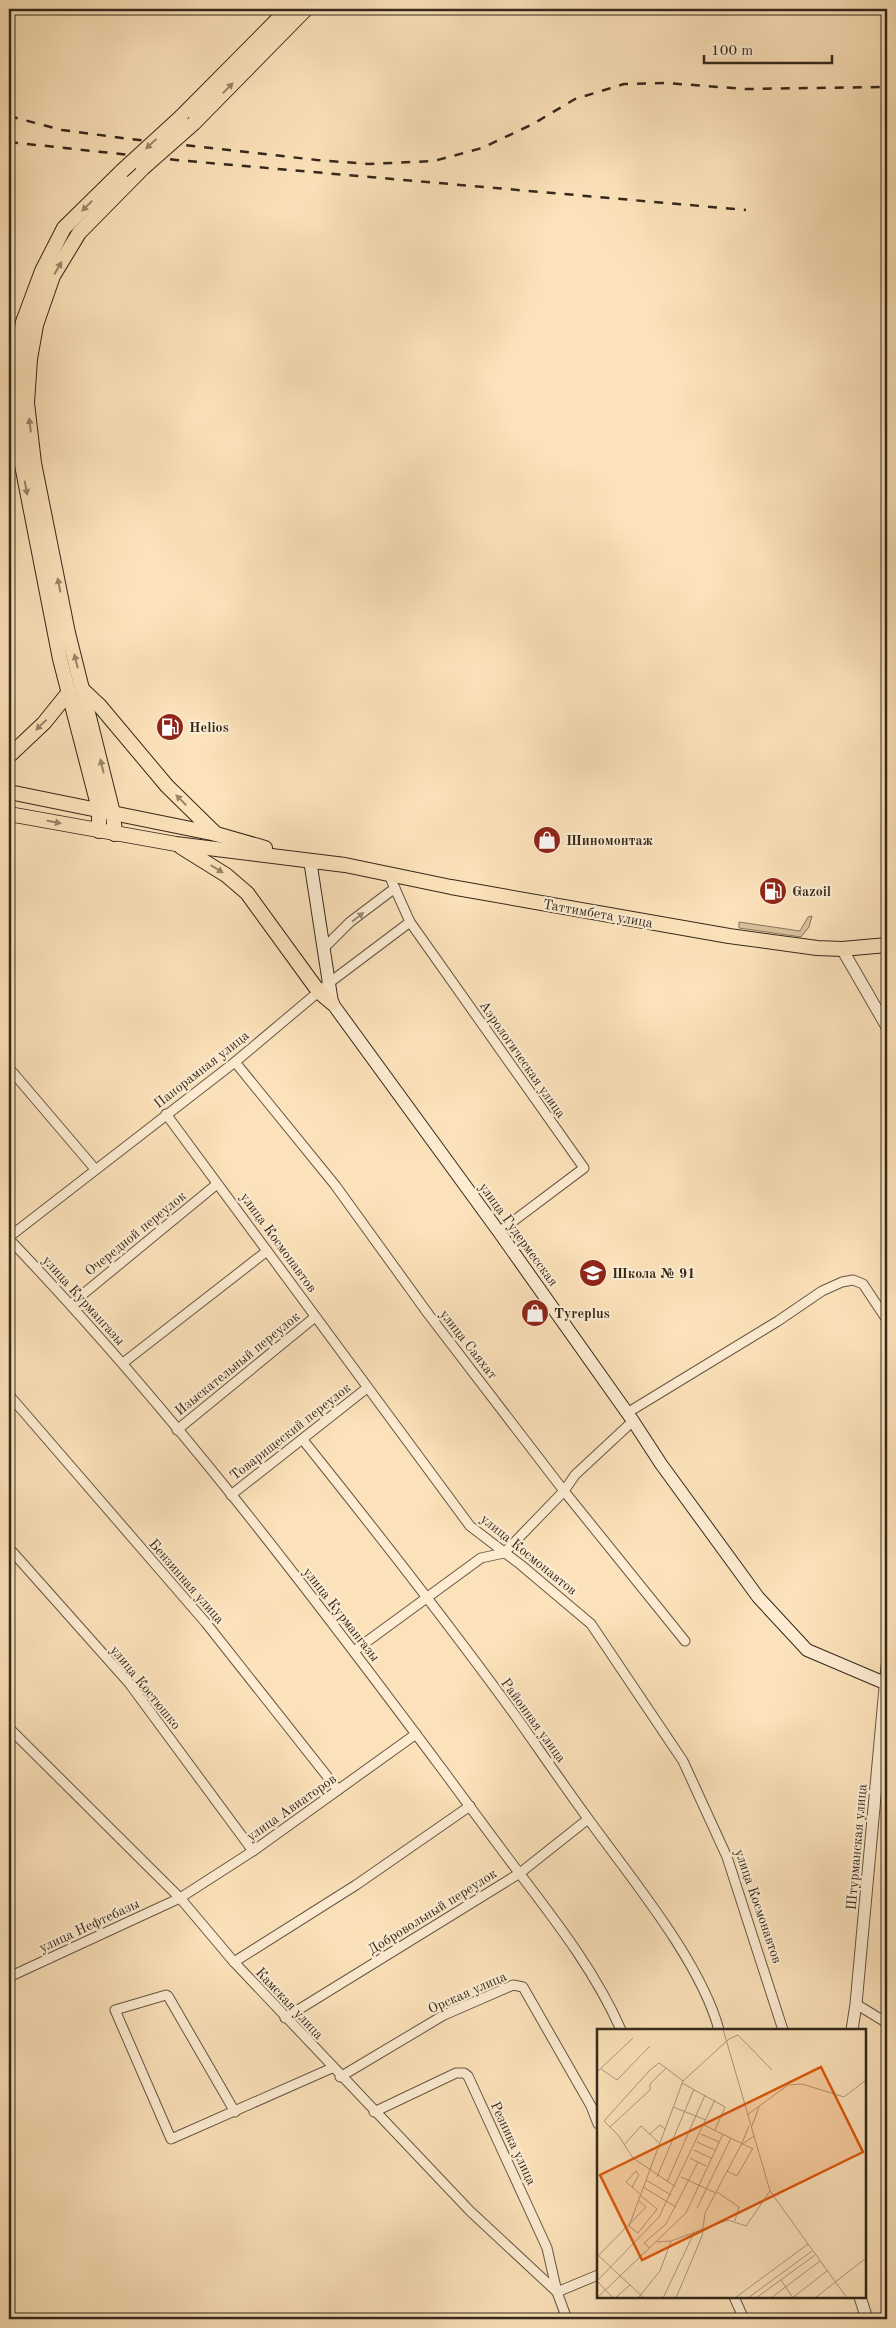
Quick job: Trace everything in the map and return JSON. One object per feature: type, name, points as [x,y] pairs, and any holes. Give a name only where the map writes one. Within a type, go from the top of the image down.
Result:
[{"type":"main road","points":[[115,834],[113,813],[76,691],[60,659],[22,465],[14,404],[17,358],[24,322],[42,271],[64,228],[181,117],[288,9]]},
{"type":"main road","points":[[100,831],[99,810],[76,691],[68,633],[34,463],[27,403],[30,359],[36,325],[58,268],[79,233],[144,168],[194,123],[306,9]]},
{"type":"main road","points":[[9,756],[76,691]]},
{"type":"main road","points":[[76,691],[99,705],[167,786],[216,834]]},
{"type":"main road","points":[[9,792],[216,834],[310,860]]},
{"type":"main road","points":[[9,814],[176,844],[310,860]]},
{"type":"main road","points":[[176,844],[226,875],[248,893],[324,987],[332,1003]]},
{"type":"main road","points":[[310,860],[324,948],[324,987]]},
{"type":"main road","name":"Таттимбета улица","points":[[310,860],[388,873],[451,887],[722,934],[817,948],[842,949],[887,946]]},
{"type":"main road","name":"улица Гудермесская","points":[[332,1003],[499,1232],[661,1464],[758,1597],[807,1650],[886,1684]]},
{"type":"street","name":"Аэрологическая улица","points":[[388,873],[410,922],[584,1168],[499,1232]]},
{"type":"street","points":[[324,948],[350,922],[395,888]]},
{"type":"street","name":"Панорамная улица","points":[[9,1238],[95,1169],[235,1062],[324,987],[410,922]]},
{"type":"street","points":[[842,949],[887,1027]]},
{"type":"street","name":"улица Саяхат","points":[[235,1062],[335,1184],[429,1315],[564,1491],[685,1641]]},
{"type":"street","points":[[9,1068],[95,1169]]},
{"type":"street","name":"улица Космонавтов","points":[[166,1114],[470,1526],[591,1624],[683,1761],[727,1857],[784,2029]]},
{"type":"street","name":"Очередной переулок","points":[[71,1304],[217,1184]]},
{"type":"street","name":"улица Курмангазы","points":[[9,1238],[123,1363],[231,1495],[354,1652],[567,1934],[608,2000],[621,2029]]},
{"type":"street","points":[[123,1363],[266,1251]]},
{"type":"street","points":[[354,1652],[481,1558],[504,1553],[564,1491],[575,1475],[630,1417],[822,1291],[842,1282],[853,1280],[863,1284],[887,1320]]},
{"type":"street","name":"Изыскательный переулок","points":[[177,1430],[315,1317]]},
{"type":"street","name":"Товарищеский переулок","points":[[231,1495],[367,1388]]},
{"type":"street","name":"Бензинная улица","points":[[9,1396],[206,1623],[338,1790]]},
{"type":"street","name":"Районная улица","points":[[303,1440],[516,1717],[588,1819],[692,1969],[716,2019],[719,2029]]},
{"type":"street","name":"улица Костюшко","points":[[9,1548],[129,1684],[253,1851]]},
{"type":"street","name":"Штурманская улица","points":[[852,2029],[887,1666]]},
{"type":"street","name":"Камская улица","points":[[9,1728],[180,1898],[234,1962],[285,2018],[470,2211],[557,2292]]},
{"type":"street","name":"улица Авиаторов","points":[[180,1898],[253,1851],[416,1734]]},
{"type":"street","points":[[879,1763],[887,1774]]},
{"type":"street","points":[[234,1962],[356,1884],[470,1806]]},
{"type":"street","name":"Добровольный переулок","points":[[285,2018],[520,1873],[588,1819]]},
{"type":"street","name":"улица Нефтебазы","points":[[9,1977],[180,1898]]},
{"type":"street","name":"Орская улица","points":[[340,2077],[444,2015],[513,1985],[518,1985],[523,1988],[528,1996],[591,2106],[597,2121]]},
{"type":"street","points":[[235,2112],[168,1996],[115,2010],[171,2140],[235,2112],[332,2068]]},
{"type":"street","points":[[856,2004],[887,2023]]},
{"type":"street","name":"Резника улица","points":[[374,2112],[456,2073],[468,2076],[547,2248],[557,2292],[567,2319]]},
{"type":"street","points":[[557,2292],[597,2275]]},
{"type":"street","points":[[734,2298],[744,2319]]},
{"type":"street","points":[[860,2298],[866,2319]]},
{"type":"shaded area","points":[[812,916],[809,927],[801,937],[739,928],[739,922],[800,931],[808,917]]},
{"type":"railway","points":[[9,116],[62,130],[317,160],[369,164],[434,161],[482,148],[533,124],[575,99],[624,84],[667,83],[745,89],[887,87]]},
{"type":"railway","points":[[9,142],[176,160],[746,210]]},
{"type":"place","name":"Helios","points":[[170,727]]},
{"type":"place","name":"Шиномонтаж","points":[[547,840]]},
{"type":"place","name":"Gazoil","points":[[773,891]]},
{"type":"place","name":"Школа № 91","points":[[593,1273]]},
{"type":"place","name":"Tyreplus","points":[[535,1313]]}]
